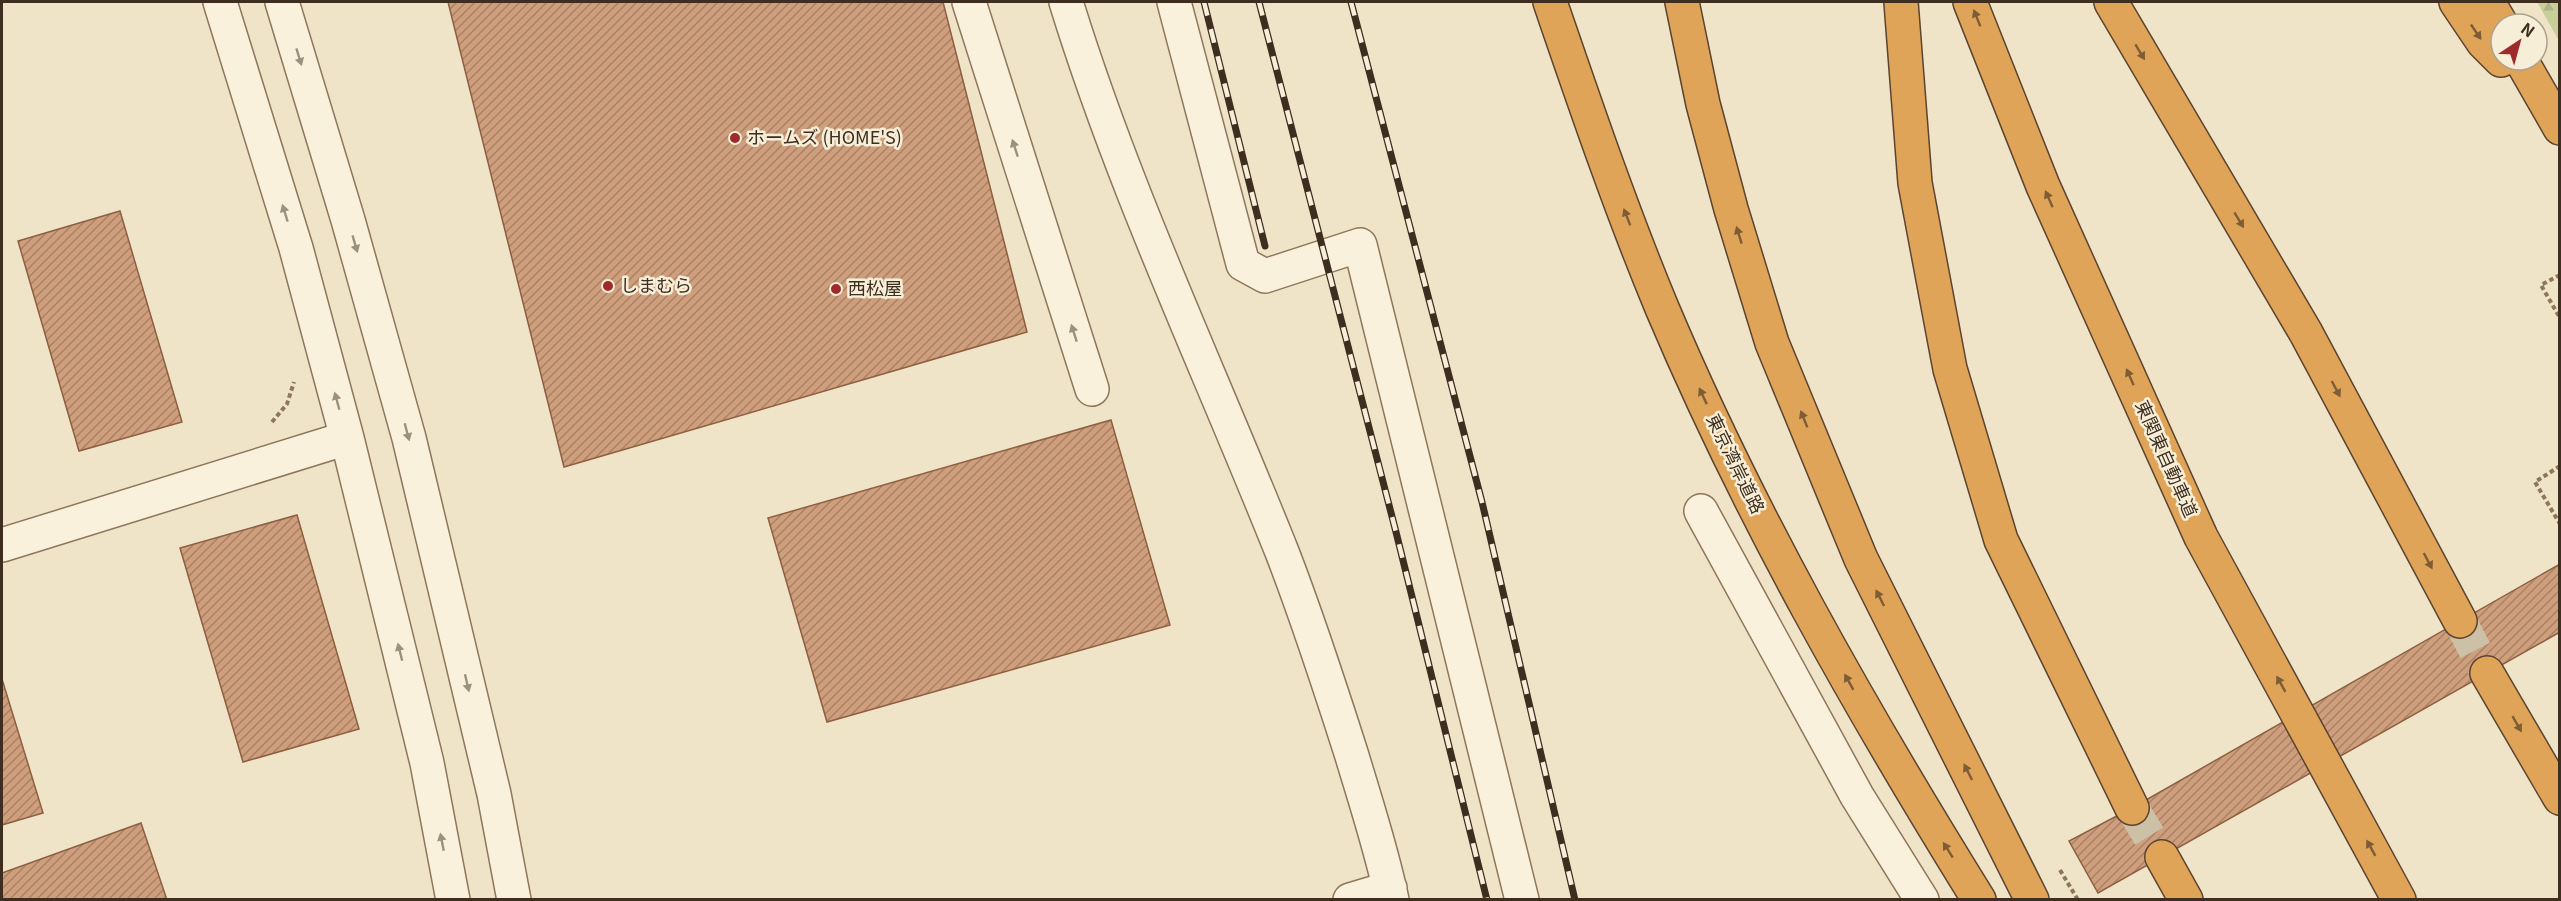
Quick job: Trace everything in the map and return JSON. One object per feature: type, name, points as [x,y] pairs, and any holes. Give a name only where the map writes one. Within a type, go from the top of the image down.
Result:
[{"type":"highway","name":"東京湾岸道路","points":[[1550,2],[1600,148],[1662,308],[1737,471],[1818,626],[1909,787],[1979,900]]},
{"type":"highway","points":[[1682,2],[1703,104],[1731,209],[1772,343],[1861,559],[2032,900]]},
{"type":"highway","points":[[1901,2],[1915,183],[1950,369],[2001,540],[2132,808]]},
{"type":"highway","name":"東関東自動車道","points":[[1970,2],[2043,186],[2201,537],[2399,900]]},
{"type":"highway","points":[[2111,2],[2306,333],[2460,621]]},
{"type":"highway","points":[[2456,2],[2489,48]]},
{"type":"highway","points":[[2512,72],[2552,116]]},
{"type":"highway","points":[[2528,72],[2552,116]]},
{"type":"highway","points":[[2487,673],[2559,798]]},
{"type":"highway","points":[[2162,857],[2186,900]]},
{"type":"street","points":[[220,2],[296,248],[347,438],[427,763],[453,900]]},
{"type":"street","points":[[282,2],[348,220],[409,438],[494,794],[514,900]]},
{"type":"street","points":[[969,2],[1092,389]]},
{"type":"street","points":[[1066,2],[1114,141],[1199,357],[1282,552],[1314,640],[1360,782],[1391,894],[1350,900]]},
{"type":"street","points":[[1174,2],[1243,264],[1265,276],[1360,245],[1522,900]]},
{"type":"street","points":[[2,545],[347,438]]},
{"type":"street","points":[[1701,511],[1857,796],[1922,900]]},
{"type":"path","points":[[2559,275],[2541,285],[2559,318]]},
{"type":"path","points":[[267,425],[275,420],[287,404],[295,372]]},
{"type":"path","points":[[2559,466],[2535,482],[2559,524]]},
{"type":"path","points":[[2056,864],[2078,900]]},
{"type":"green space","points":[[2537,2],[2559,2],[2559,41],[2549,23],[2549,12],[2543,12]]},
{"type":"building","points":[[448,2],[943,2],[1027,332],[564,467]]},
{"type":"building","points":[[120,211],[182,422],[79,451],[18,241]]},
{"type":"building","points":[[1111,420],[1170,625],[827,722],[768,518]]},
{"type":"building","points":[[297,515],[359,729],[243,762],[180,548]]},
{"type":"building","points":[[2560,564],[2560,632],[2098,893],[2069,841],[2132,808]]},
{"type":"building","points":[[2,679],[43,813],[2,825]]},
{"type":"building","points":[[141,823],[167,900],[2,900],[2,873]]},
{"type":"tunnel","points":[[2460,621],[2487,673]]},
{"type":"tunnel","points":[[2132,808],[2162,857]]},
{"type":"railway","points":[[1204,2],[1265,246]]},
{"type":"railway","points":[[1259,2],[1396,532],[1487,900]]},
{"type":"railway","points":[[1351,2],[1482,502],[1575,900]]},
{"type":"place","name":"ホームズ (HOME'S)","points":[[735,138]]},
{"type":"place","name":"しまむら","points":[[608,286]]},
{"type":"place","name":"西松屋","points":[[836,289]]}]
